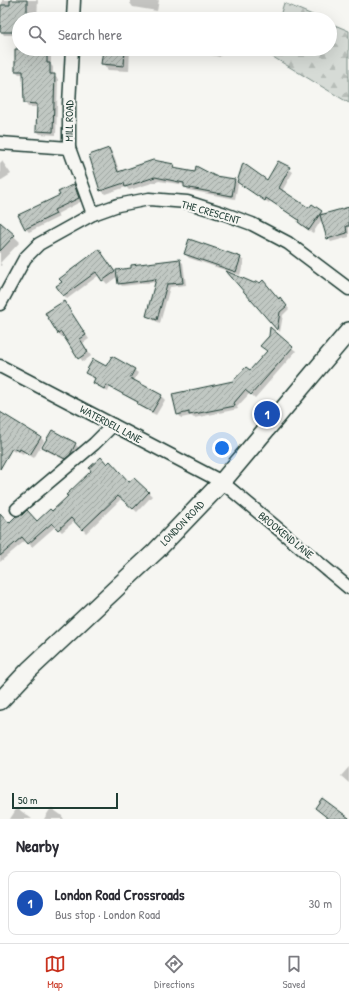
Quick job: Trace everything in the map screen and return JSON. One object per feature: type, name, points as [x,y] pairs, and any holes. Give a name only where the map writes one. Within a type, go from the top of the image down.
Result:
[{"type":"main road","name":"LONDON ROAD","points":[[0,700],[52,648],[156,551],[222,482],[349,331]]},
{"type":"street","points":[[73,12],[74,0]]},
{"type":"street","name":"MILL ROAD","points":[[72,56],[69,104],[69,148],[93,214]]},
{"type":"street","points":[[0,143],[69,148]]},
{"type":"street","name":"THE CRESCENT","points":[[0,304],[25,258],[39,244],[93,214],[118,205],[149,199],[187,202],[252,224],[288,243],[349,289]]},
{"type":"street","name":"WATERDELL LANE","points":[[0,366],[222,482]]},
{"type":"street","points":[[18,509],[94,444],[113,425]]},
{"type":"street","name":"BROOKEND LANE","points":[[222,482],[349,588]]},
{"type":"green space","points":[[284,3],[305,12],[281,12]]},
{"type":"green space","points":[[337,26],[349,31],[349,103],[271,56],[337,56]]},
{"type":"building","points":[[10,0],[27,0],[27,12],[12,12],[12,32],[0,32],[1,5],[10,5]]},
{"type":"building","points":[[15,56],[47,56],[47,63],[50,63],[50,74],[55,74],[53,132],[36,131],[37,104],[24,103],[23,71],[15,71]]},
{"type":"building","points":[[102,56],[125,56],[124,66],[101,64]]},
{"type":"building","points":[[109,148],[118,172],[153,160],[174,164],[173,168],[195,172],[196,166],[215,176],[235,179],[232,196],[184,187],[184,183],[155,177],[125,187],[124,183],[100,191],[89,155]]},
{"type":"building","points":[[278,161],[290,167],[279,188],[309,208],[312,204],[322,211],[309,230],[298,222],[299,220],[266,198],[265,201],[237,182],[243,163],[267,180]]},
{"type":"building","points":[[74,184],[79,198],[54,210],[56,214],[25,229],[18,215],[60,195],[58,192]]},
{"type":"building","points":[[349,207],[349,226],[346,226],[347,233],[327,239],[320,215]]},
{"type":"building","points":[[0,222],[15,235],[0,251]]},
{"type":"building","points":[[189,239],[241,257],[236,272],[184,254]]},
{"type":"building","points":[[99,249],[115,272],[102,281],[96,272],[63,296],[56,286],[62,282],[59,279]]},
{"type":"building","points":[[180,259],[183,283],[167,284],[157,320],[146,316],[156,279],[118,284],[116,270],[131,268],[131,265]]},
{"type":"building","points":[[226,271],[254,283],[257,281],[260,283],[263,280],[279,299],[280,297],[287,306],[280,312],[277,330]]},
{"type":"building","points":[[64,301],[86,335],[80,339],[88,352],[78,359],[61,332],[58,334],[45,313]]},
{"type":"building","points":[[270,327],[293,347],[251,395],[245,390],[234,403],[235,406],[189,415],[189,412],[177,415],[172,394],[233,381],[246,367],[250,370],[267,351],[260,346],[269,336]]},
{"type":"building","points":[[112,356],[135,369],[130,378],[162,395],[152,412],[137,404],[138,402],[106,385],[104,389],[93,383],[95,378],[85,373],[93,359],[106,366]]},
{"type":"building","points":[[0,412],[41,437],[30,455],[20,449],[19,451],[12,448],[0,469]]},
{"type":"building","points":[[52,430],[76,443],[70,455],[65,459],[42,447]]},
{"type":"building","points":[[101,457],[107,464],[110,461],[129,482],[134,478],[149,492],[133,509],[118,496],[82,530],[71,518],[58,530],[52,523],[28,544],[22,537],[0,556],[0,513],[9,523],[16,516],[22,515],[27,510],[37,521],[50,509],[52,511],[68,496],[66,495],[91,471],[89,468]]},
{"type":"building","points":[[322,798],[349,819],[329,819],[315,808]]},
{"type":"place","name":"London Road Crossroads","points":[[267,414]]}]
